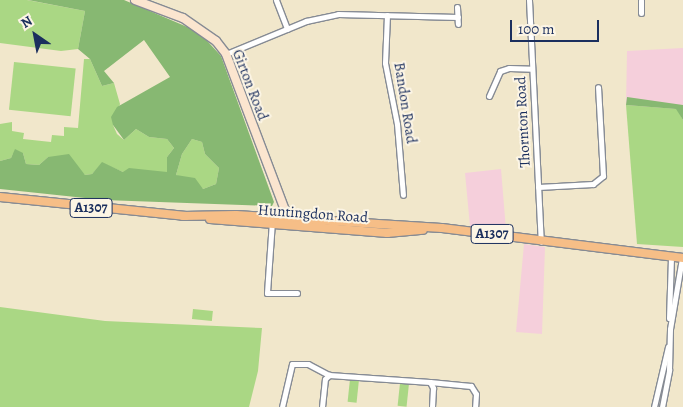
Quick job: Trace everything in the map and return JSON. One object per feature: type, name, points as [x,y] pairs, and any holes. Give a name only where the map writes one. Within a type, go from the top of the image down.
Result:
[{"type":"main road","name":"Huntingdon Road","points":[[0,197],[183,216],[387,233],[442,228],[541,242],[682,258]]},
{"type":"street","name":"Girton Road","points":[[135,0],[183,18],[216,41],[226,54],[285,210],[285,223]]},
{"type":"street","points":[[276,0],[287,29]]},
{"type":"street","name":"Thornton Road","points":[[529,0],[541,242]]},
{"type":"street","points":[[641,0],[641,13]]},
{"type":"street","points":[[457,7],[458,24]]},
{"type":"street","points":[[226,54],[287,29],[338,14],[458,17]]},
{"type":"street","name":"Bandon Road","points":[[388,15],[385,63],[398,124],[404,195]]},
{"type":"street","points":[[489,96],[500,71],[509,68],[532,69]]},
{"type":"street","points":[[538,187],[593,184],[603,176],[598,87]]},
{"type":"street","points":[[272,222],[267,293],[297,293]]},
{"type":"street","points":[[670,329],[672,257]]},
{"type":"street","points":[[654,407],[668,346],[682,258]]},
{"type":"street","points":[[662,407],[669,370],[668,346]]},
{"type":"street","points":[[282,407],[290,366],[294,363],[308,364],[329,375],[471,386],[476,394],[475,407]]},
{"type":"street","points":[[322,407],[324,379],[329,375]]},
{"type":"street","points":[[430,382],[434,388],[432,407]]},
{"type":"shaded area","points":[[683,48],[683,120],[676,109],[626,105],[627,51]]},
{"type":"shaded area","points":[[501,169],[506,230],[470,226],[465,173]]},
{"type":"shaded area","points":[[524,244],[545,247],[542,334],[516,332]]},
{"type":"green space","points":[[0,0],[27,0],[85,11],[78,49],[61,51],[0,43]]},
{"type":"green space","points":[[28,0],[124,0],[199,32],[221,56],[274,202],[272,206],[104,200],[0,189],[0,161],[11,158],[15,149],[23,153],[26,164],[39,165],[48,157],[69,154],[85,175],[92,174],[102,162],[123,172],[129,168],[167,172],[167,157],[174,148],[167,139],[149,137],[136,129],[124,140],[113,125],[111,117],[117,107],[170,77],[144,40],[104,71],[114,83],[102,86],[90,59],[78,49],[85,11]],"holes":[[[192,139],[202,142],[205,154],[219,168],[216,184],[203,189],[195,178],[176,175],[182,154]]]},
{"type":"green space","points":[[84,59],[90,59],[102,86],[114,83],[120,104],[113,125],[117,134],[124,140],[136,129],[149,137],[167,139],[174,148],[167,157],[167,172],[123,172],[102,163],[92,174],[85,175],[63,157],[48,157],[39,165],[26,164],[23,153],[13,154],[11,158],[0,161],[0,124],[12,122],[12,131],[24,133],[23,139],[51,142],[52,135],[64,136],[64,127],[78,128]]},
{"type":"green space","points":[[14,62],[76,68],[71,116],[9,110]]},
{"type":"green space","points":[[627,97],[683,105],[683,120],[676,109],[626,105]]},
{"type":"green space","points":[[626,105],[677,109],[683,120],[683,247],[637,244]]},
{"type":"green space","points":[[192,139],[202,142],[205,154],[219,168],[216,184],[203,189],[176,175],[182,154]]},
{"type":"green space","points":[[0,307],[105,321],[262,328],[258,371],[249,407],[0,407]]},
{"type":"green space","points":[[193,309],[213,311],[212,321],[192,319]]},
{"type":"green space","points":[[350,379],[359,380],[357,403],[348,402]]},
{"type":"green space","points":[[400,383],[409,384],[407,407],[398,406]]}]
